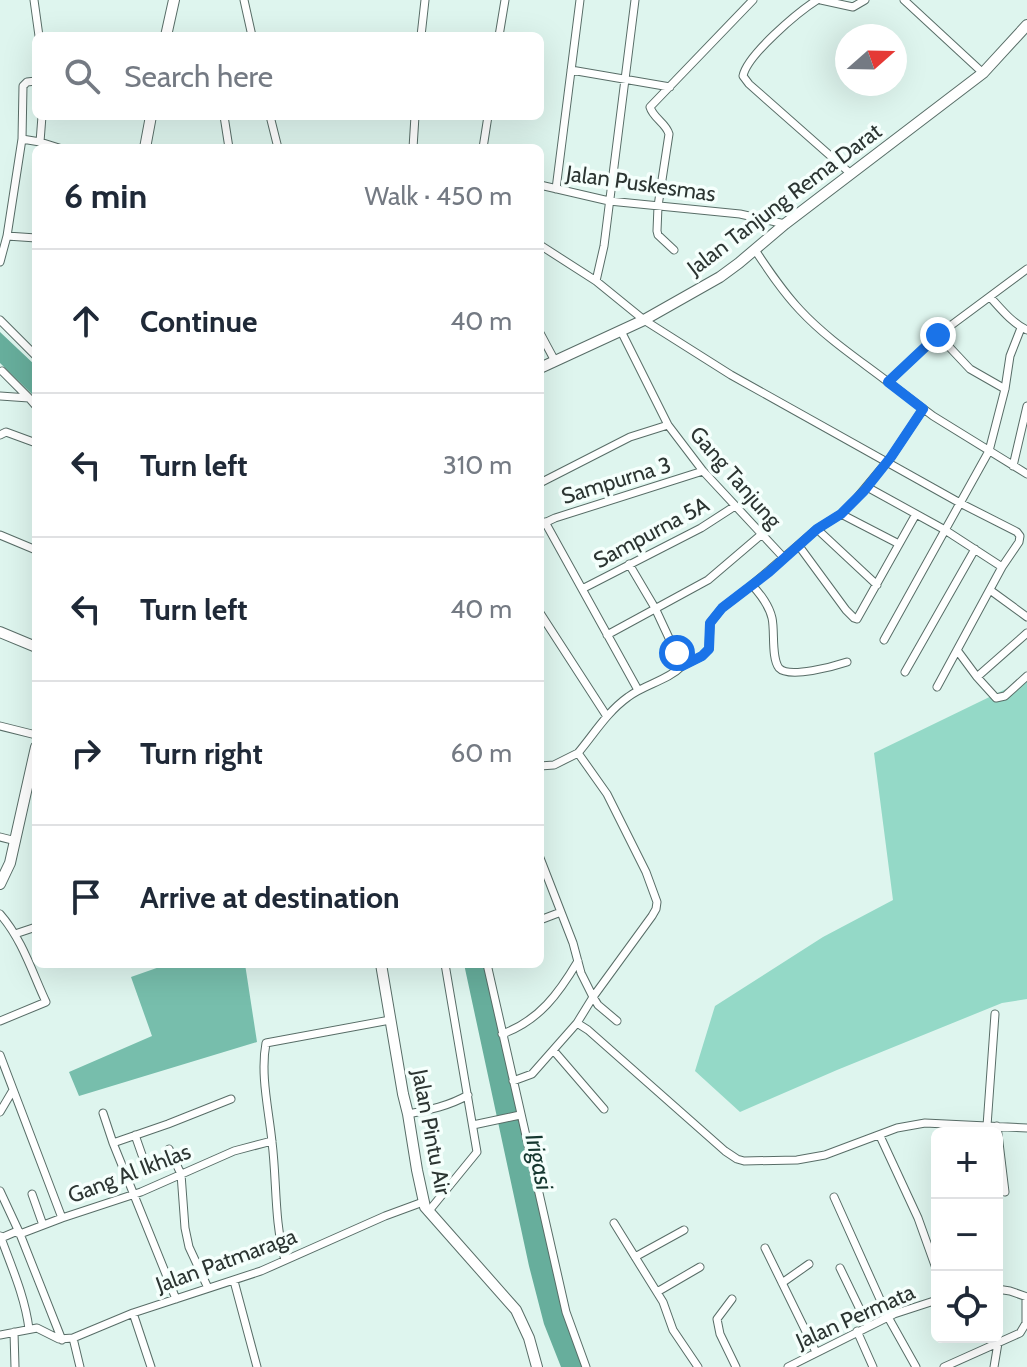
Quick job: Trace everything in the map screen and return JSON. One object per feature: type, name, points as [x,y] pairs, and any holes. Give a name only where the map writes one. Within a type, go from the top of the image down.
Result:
[{"type":"street","points":[[34,0],[38,32]]},
{"type":"street","points":[[167,32],[174,0]]},
{"type":"street","points":[[244,0],[251,32]]},
{"type":"street","points":[[421,32],[425,0]]},
{"type":"street","points":[[500,32],[505,0]]},
{"type":"street","points":[[556,189],[580,0]]},
{"type":"street","points":[[596,281],[604,246],[635,0]]},
{"type":"street","points":[[674,250],[658,235],[658,206],[669,134],[650,107],[753,0]]},
{"type":"street","points":[[851,174],[743,76],[754,57],[796,15],[819,0],[853,7],[865,0]]},
{"type":"street","points":[[904,0],[983,73]]},
{"type":"street","name":"Jalan Tanjung Rema Darat","points":[[544,366],[644,320],[720,277],[983,73],[1027,25]]},
{"type":"street","points":[[571,70],[670,87]]},
{"type":"street","points":[[0,262],[22,139],[23,86],[32,81]]},
{"type":"street","points":[[40,142],[42,120]]},
{"type":"street","points":[[146,144],[150,120]]},
{"type":"street","points":[[225,120],[228,144]]},
{"type":"street","points":[[271,120],[277,144]]},
{"type":"street","points":[[413,144],[415,120]]},
{"type":"street","points":[[484,144],[487,120]]},
{"type":"street","points":[[22,139],[46,144]]},
{"type":"street","name":"Jalan Puskesmas","points":[[544,186],[609,201],[740,214],[785,224]]},
{"type":"street","points":[[7,236],[32,238]]},
{"type":"street","points":[[544,248],[596,281],[644,320],[731,375],[1019,534],[1019,542],[1002,567],[937,687]]},
{"type":"street","points":[[755,250],[800,311],[825,333],[923,409],[1027,474]]},
{"type":"street","points":[[888,382],[938,335],[1027,269]]},
{"type":"street","points":[[884,640],[989,451],[1010,356],[1024,329],[990,297]]},
{"type":"street","points":[[0,320],[32,352]]},
{"type":"street","name":"Gang Tanjung","points":[[621,331],[668,425],[703,471],[784,558]]},
{"type":"street","points":[[938,335],[970,369],[1005,389]]},
{"type":"street","points":[[544,340],[555,361]]},
{"type":"street","points":[[2,371],[32,401]]},
{"type":"street","points":[[0,396],[29,398]]},
{"type":"street","points":[[1013,466],[1027,406]]},
{"type":"street","points":[[544,766],[554,765],[578,753],[606,715],[638,690],[672,675],[706,653],[710,644],[710,623],[722,608],[817,529],[841,514],[867,487],[923,409]]},
{"type":"street","points":[[544,481],[630,437],[668,425]]},
{"type":"street","points":[[0,435],[6,432],[32,442]]},
{"type":"street","name":"Sampurna 3","points":[[544,524],[703,471]]},
{"type":"street","points":[[867,487],[945,530],[1002,567]]},
{"type":"street","name":"Sampurna 5A","points":[[582,589],[701,528],[735,506]]},
{"type":"street","points":[[841,514],[899,544]]},
{"type":"street","points":[[799,546],[854,618],[859,618],[916,514]]},
{"type":"street","points":[[544,526],[638,690]]},
{"type":"street","points":[[817,529],[877,585]]},
{"type":"street","points":[[607,635],[708,580],[762,534]]},
{"type":"street","points":[[0,535],[32,548]]},
{"type":"street","points":[[905,672],[975,549]]},
{"type":"street","points":[[629,564],[655,608],[682,666]]},
{"type":"street","points":[[752,585],[771,614],[779,668],[801,673],[847,662]]},
{"type":"street","points":[[990,590],[1027,617]]},
{"type":"street","points":[[544,620],[606,715]]},
{"type":"street","points":[[0,632],[32,645]]},
{"type":"street","points":[[977,677],[1027,633]]},
{"type":"street","points":[[957,650],[996,698],[1000,699],[1027,676]]},
{"type":"street","points":[[0,726],[32,734]]},
{"type":"street","points":[[513,1081],[532,1074],[554,1051],[656,909],[657,902],[646,872],[607,794],[578,753]]},
{"type":"street","points":[[0,884],[10,863],[31,791]]},
{"type":"street","points":[[0,837],[16,841]]},
{"type":"street","points":[[544,868],[581,973],[598,1005],[617,1021]]},
{"type":"street","points":[[544,884],[550,882]]},
{"type":"street","points":[[544,918],[561,912]]},
{"type":"street","points":[[0,914],[15,934],[46,1002],[0,1021]]},
{"type":"street","points":[[15,934],[32,928]]},
{"type":"street","points":[[502,1034],[516,1029],[548,1005],[578,961]]},
{"type":"street","name":"Jalan Pintu Air","points":[[382,968],[425,1207],[516,1310],[529,1338],[537,1367]]},
{"type":"street","points":[[425,1207],[476,1155],[477,1147],[446,968]]},
{"type":"street","points":[[488,968],[518,1115],[566,1312],[586,1367]]},
{"type":"street","points":[[987,1126],[995,1014]]},
{"type":"street","points":[[285,1260],[278,1229],[265,1090],[266,1043],[390,1020]]},
{"type":"street","points":[[577,1023],[737,1159],[755,1162],[813,1158],[837,1152],[897,1128],[925,1123],[950,1127]]},
{"type":"street","points":[[554,1051],[604,1109]]},
{"type":"street","points":[[0,1055],[62,1218]]},
{"type":"street","points":[[0,1112],[13,1090]]},
{"type":"street","points":[[408,1114],[438,1108],[468,1095]]},
{"type":"street","points":[[113,1143],[231,1099]]},
{"type":"street","points":[[103,1113],[176,1299]]},
{"type":"street","points":[[473,1125],[518,1115]]},
{"type":"street","points":[[997,1126],[1005,1192]]},
{"type":"street","points":[[979,1127],[1027,1128]]},
{"type":"street","points":[[135,1135],[142,1155]]},
{"type":"street","points":[[880,1136],[918,1218],[931,1254]]},
{"type":"street","name":"Gang Al Ikhlas","points":[[1,1237],[15,1232],[20,1234],[133,1193],[234,1151],[272,1141]]},
{"type":"street","points":[[169,1149],[181,1174],[189,1247],[208,1288]]},
{"type":"street","points":[[0,1191],[62,1340]]},
{"type":"street","points":[[32,1194],[43,1225]]},
{"type":"street","points":[[834,1197],[888,1317],[916,1367]]},
{"type":"street","name":"Jalan Patmaraga","points":[[62,1340],[261,1271],[385,1216],[425,1207]]},
{"type":"street","points":[[614,1223],[657,1292],[673,1330],[698,1367]]},
{"type":"street","points":[[635,1257],[684,1230]]},
{"type":"street","points":[[1,1237],[19,1286],[29,1329]]},
{"type":"street","points":[[765,1248],[816,1352]]},
{"type":"street","points":[[782,1283],[809,1264]]},
{"type":"street","points":[[657,1292],[700,1267]]},
{"type":"street","points":[[840,1268],[868,1326]]},
{"type":"street","points":[[234,1281],[257,1367]]},
{"type":"street","points":[[1003,1290],[1027,1297],[1024,1327],[1020,1333],[1003,1341]]},
{"type":"street","points":[[732,1299],[717,1319],[720,1334],[736,1367]]},
{"type":"street","name":"Jalan Permata","points":[[788,1367],[868,1326],[931,1302]]},
{"type":"street","points":[[133,1313],[151,1367]]},
{"type":"street","points":[[42,1330],[54,1324]]},
{"type":"street","points":[[0,1335],[37,1328],[62,1340]]},
{"type":"street","points":[[857,1331],[873,1367]]},
{"type":"street","points":[[14,1332],[15,1367]]},
{"type":"street","points":[[73,1338],[80,1367]]},
{"type":"street","points":[[944,1367],[998,1343]]},
{"type":"street","points":[[994,1367],[998,1343]]},
{"type":"street","points":[[802,1359],[807,1367]]},
{"type":"shaded area","points":[[0,332],[32,362],[32,394],[0,363]]},
{"type":"shaded area","points":[[1027,676],[1027,999],[1002,1003],[740,1112],[695,1071],[715,1006],[823,937],[893,900],[874,753]]},
{"type":"shaded area","points":[[157,968],[246,968],[257,1042],[79,1096],[69,1072],[152,1036],[131,977]]},
{"type":"shaded area","points":[[465,968],[489,968],[551,1259],[585,1367],[561,1367],[544,1324]]},
{"type":"route","points":[[677,653],[682,666],[706,653],[710,644],[710,623],[722,608],[817,529],[841,514],[864,491],[923,409],[888,382],[938,335]]},
{"type":"water label","name":"Irigasi","points":[[539,1162]]}]
